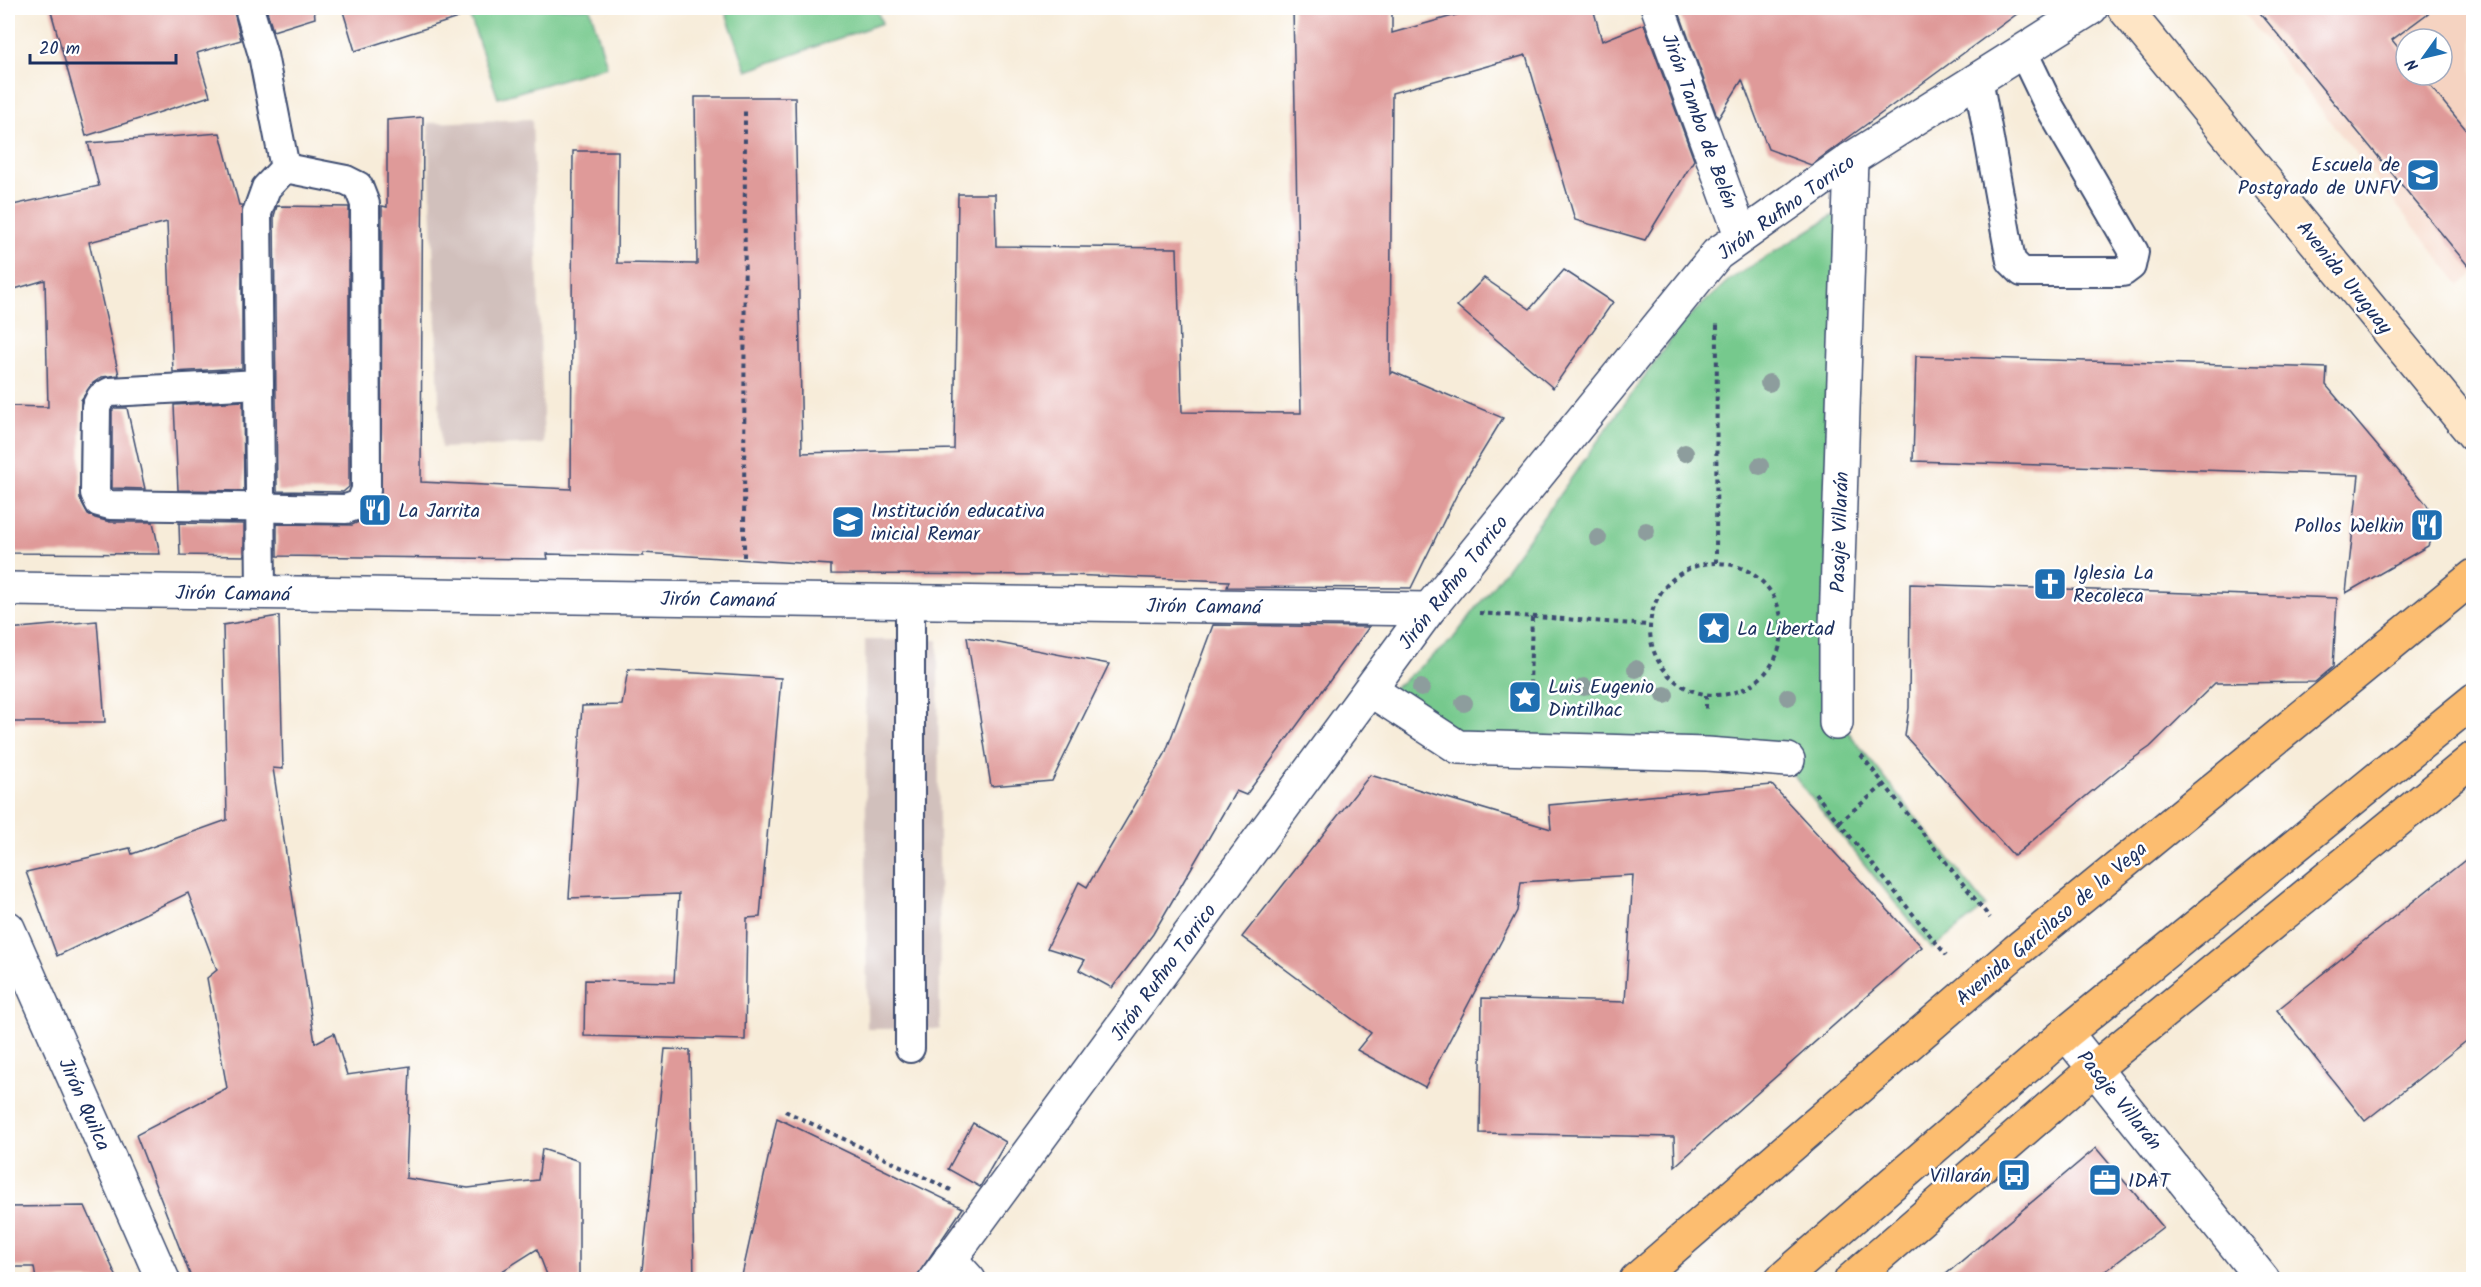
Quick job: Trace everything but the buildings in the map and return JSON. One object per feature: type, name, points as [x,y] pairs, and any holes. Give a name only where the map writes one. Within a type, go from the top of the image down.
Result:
[{"type":"main road","name":"Avenida Uruguay","points":[[2124,8],[2474,435]]},
{"type":"main road","name":"Avenida Garcilaso de la Vega","points":[[1636,1280],[2016,951],[2474,576]]},
{"type":"main road","points":[[1781,1280],[2066,1033],[2474,700]]},
{"type":"main road","points":[[1851,1280],[2094,1069],[2474,758]]},
{"type":"street","name":"Jirón Tambo de Belén","points":[[1658,8],[1729,245]]},
{"type":"street","name":"Jirón Rufino Torrico","points":[[951,1273],[991,1205],[1372,691],[1430,609],[1729,245],[1851,159],[2091,8]]},
{"type":"street","name":"Pasaje Villarán","points":[[1836,723],[1836,616],[1851,159]]},
{"type":"street","name":"Jirón Camaná","points":[[8,589],[1430,609]]},
{"type":"street","points":[[1372,691],[1458,747],[1707,754],[1788,760]]},
{"type":"street","name":"Jirón Quilca","points":[[8,928],[163,1280]]},
{"type":"street","name":"Pasaje Villarán","points":[[2066,1033],[2263,1280]]},
{"type":"lane","points":[[249,8],[263,55],[285,168]]},
{"type":"lane","points":[[1978,78],[2011,261],[2022,272],[2123,272],[2131,266],[2134,252],[2048,104],[2022,50]]},
{"type":"lane","points":[[261,593],[262,507],[257,213],[266,188],[285,168]]},
{"type":"lane","points":[[259,384],[110,392],[101,397],[96,407],[95,493],[99,502],[110,505],[346,509],[360,504],[366,490],[365,204],[358,186],[346,180],[285,168]]},
{"type":"lane","points":[[910,602],[910,1048]]},
{"type":"path","points":[[744,600],[745,108]]},
{"type":"path","points":[[1716,563],[1729,245]]},
{"type":"path","points":[[1716,563],[1737,567],[1756,576],[1772,593],[1780,613],[1782,634],[1777,656],[1765,674],[1748,688],[1728,695],[1706,695],[1687,690],[1671,679],[1659,663],[1651,645],[1649,625],[1653,605],[1663,588],[1678,574],[1696,565],[1716,563]]},
{"type":"path","points":[[1430,609],[1649,625]]},
{"type":"path","points":[[1530,685],[1532,616]]},
{"type":"path","points":[[1836,723],[2016,951]]},
{"type":"path","points":[[1788,760],[1972,988]]},
{"type":"path","points":[[1839,822],[1884,785]]},
{"type":"path","points":[[785,1111],[969,1198],[991,1205]]},
{"type":"shaded area","name":"Escuela de Postgrado de UNFV","points":[[2240,8],[2473,8],[2473,275],[2460,285]]},
{"type":"shaded area","points":[[532,119],[544,444],[441,448],[428,123]]},
{"type":"shaded area","points":[[865,640],[938,640],[940,1029],[867,1029]]},
{"type":"green space","points":[[467,8],[590,8],[607,66],[498,98]]},
{"type":"green space","points":[[724,8],[876,8],[882,23],[747,71]]},
{"type":"green space","points":[[1863,197],[1845,728],[1986,906],[1932,949],[1790,771],[1463,760],[1379,701],[1452,640],[1506,569],[1684,321],[1729,280]]},
{"type":"place","name":"Escuela de Postgrado de UNFV","points":[[2423,175]]},
{"type":"place","name":"La Jarrita","points":[[375,510]]},
{"type":"place","name":"Institución educativa inicial Remar","points":[[848,522]]},
{"type":"place","name":"Pollos Welkin","points":[[2427,525]]},
{"type":"place","name":"Iglesia La Recoleca","points":[[2050,584]]},
{"type":"place","name":"La Libertad","points":[[1714,628]]},
{"type":"place","name":"Luis Eugenio Dintilhac","points":[[1525,697]]},
{"type":"place","name":"Villarán","points":[[2014,1175]]},
{"type":"place","name":"IDAT","points":[[2105,1180]]}]
